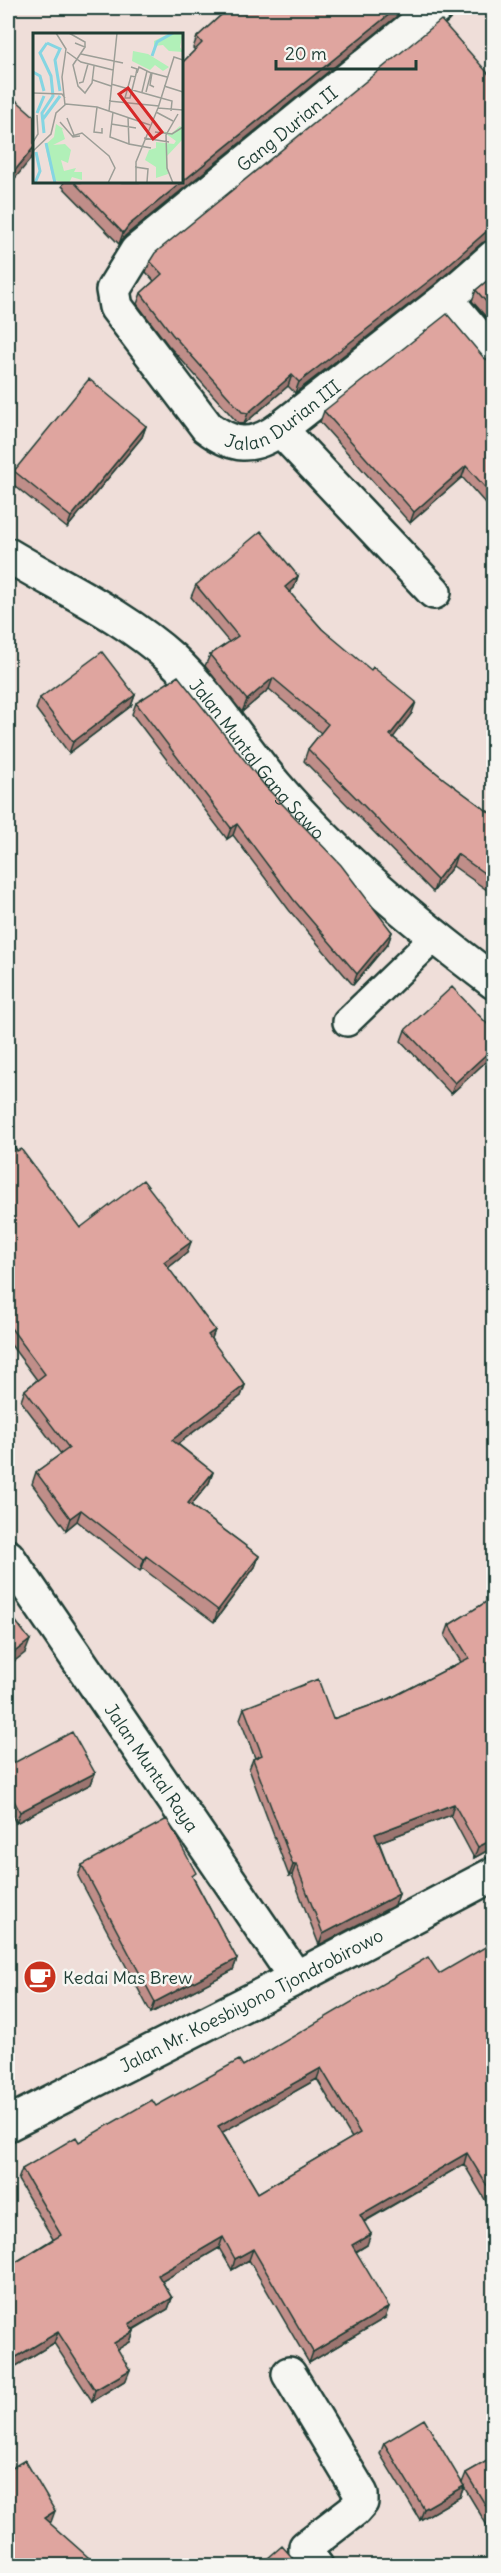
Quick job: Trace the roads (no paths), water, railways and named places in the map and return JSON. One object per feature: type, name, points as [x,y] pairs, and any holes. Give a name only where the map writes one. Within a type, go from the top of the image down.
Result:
[{"type":"street","name":"Gang Durian II","points":[[137,251],[436,8]]},
{"type":"street","name":"Jalan Durian III","points":[[137,251],[113,290],[116,307],[207,427],[225,441],[245,444],[268,438],[280,429],[446,298],[494,257]]},
{"type":"street","points":[[446,298],[494,356]]},
{"type":"street","points":[[280,429],[434,592]]},
{"type":"street","name":"Jalan Muntal Gang Sawo","points":[[8,555],[115,616],[171,659],[209,699],[275,785],[344,857],[435,937],[494,982]]},
{"type":"street","name":"Jalan Muntal Raya","points":[[8,1557],[296,1978]]},
{"type":"street","name":"Jalan Mr. Koesbiyono Tjondrobirowo","points":[[8,2124],[296,1978],[494,1874]]},
{"type":"street","points":[[289,2374],[361,2494],[361,2502],[354,2510],[306,2547],[306,2555],[316,2565]]},
{"type":"lane","points":[[347,1022],[435,937]]},
{"type":"place","name":"Kedai Mas Brew","points":[[40,1977]]}]
